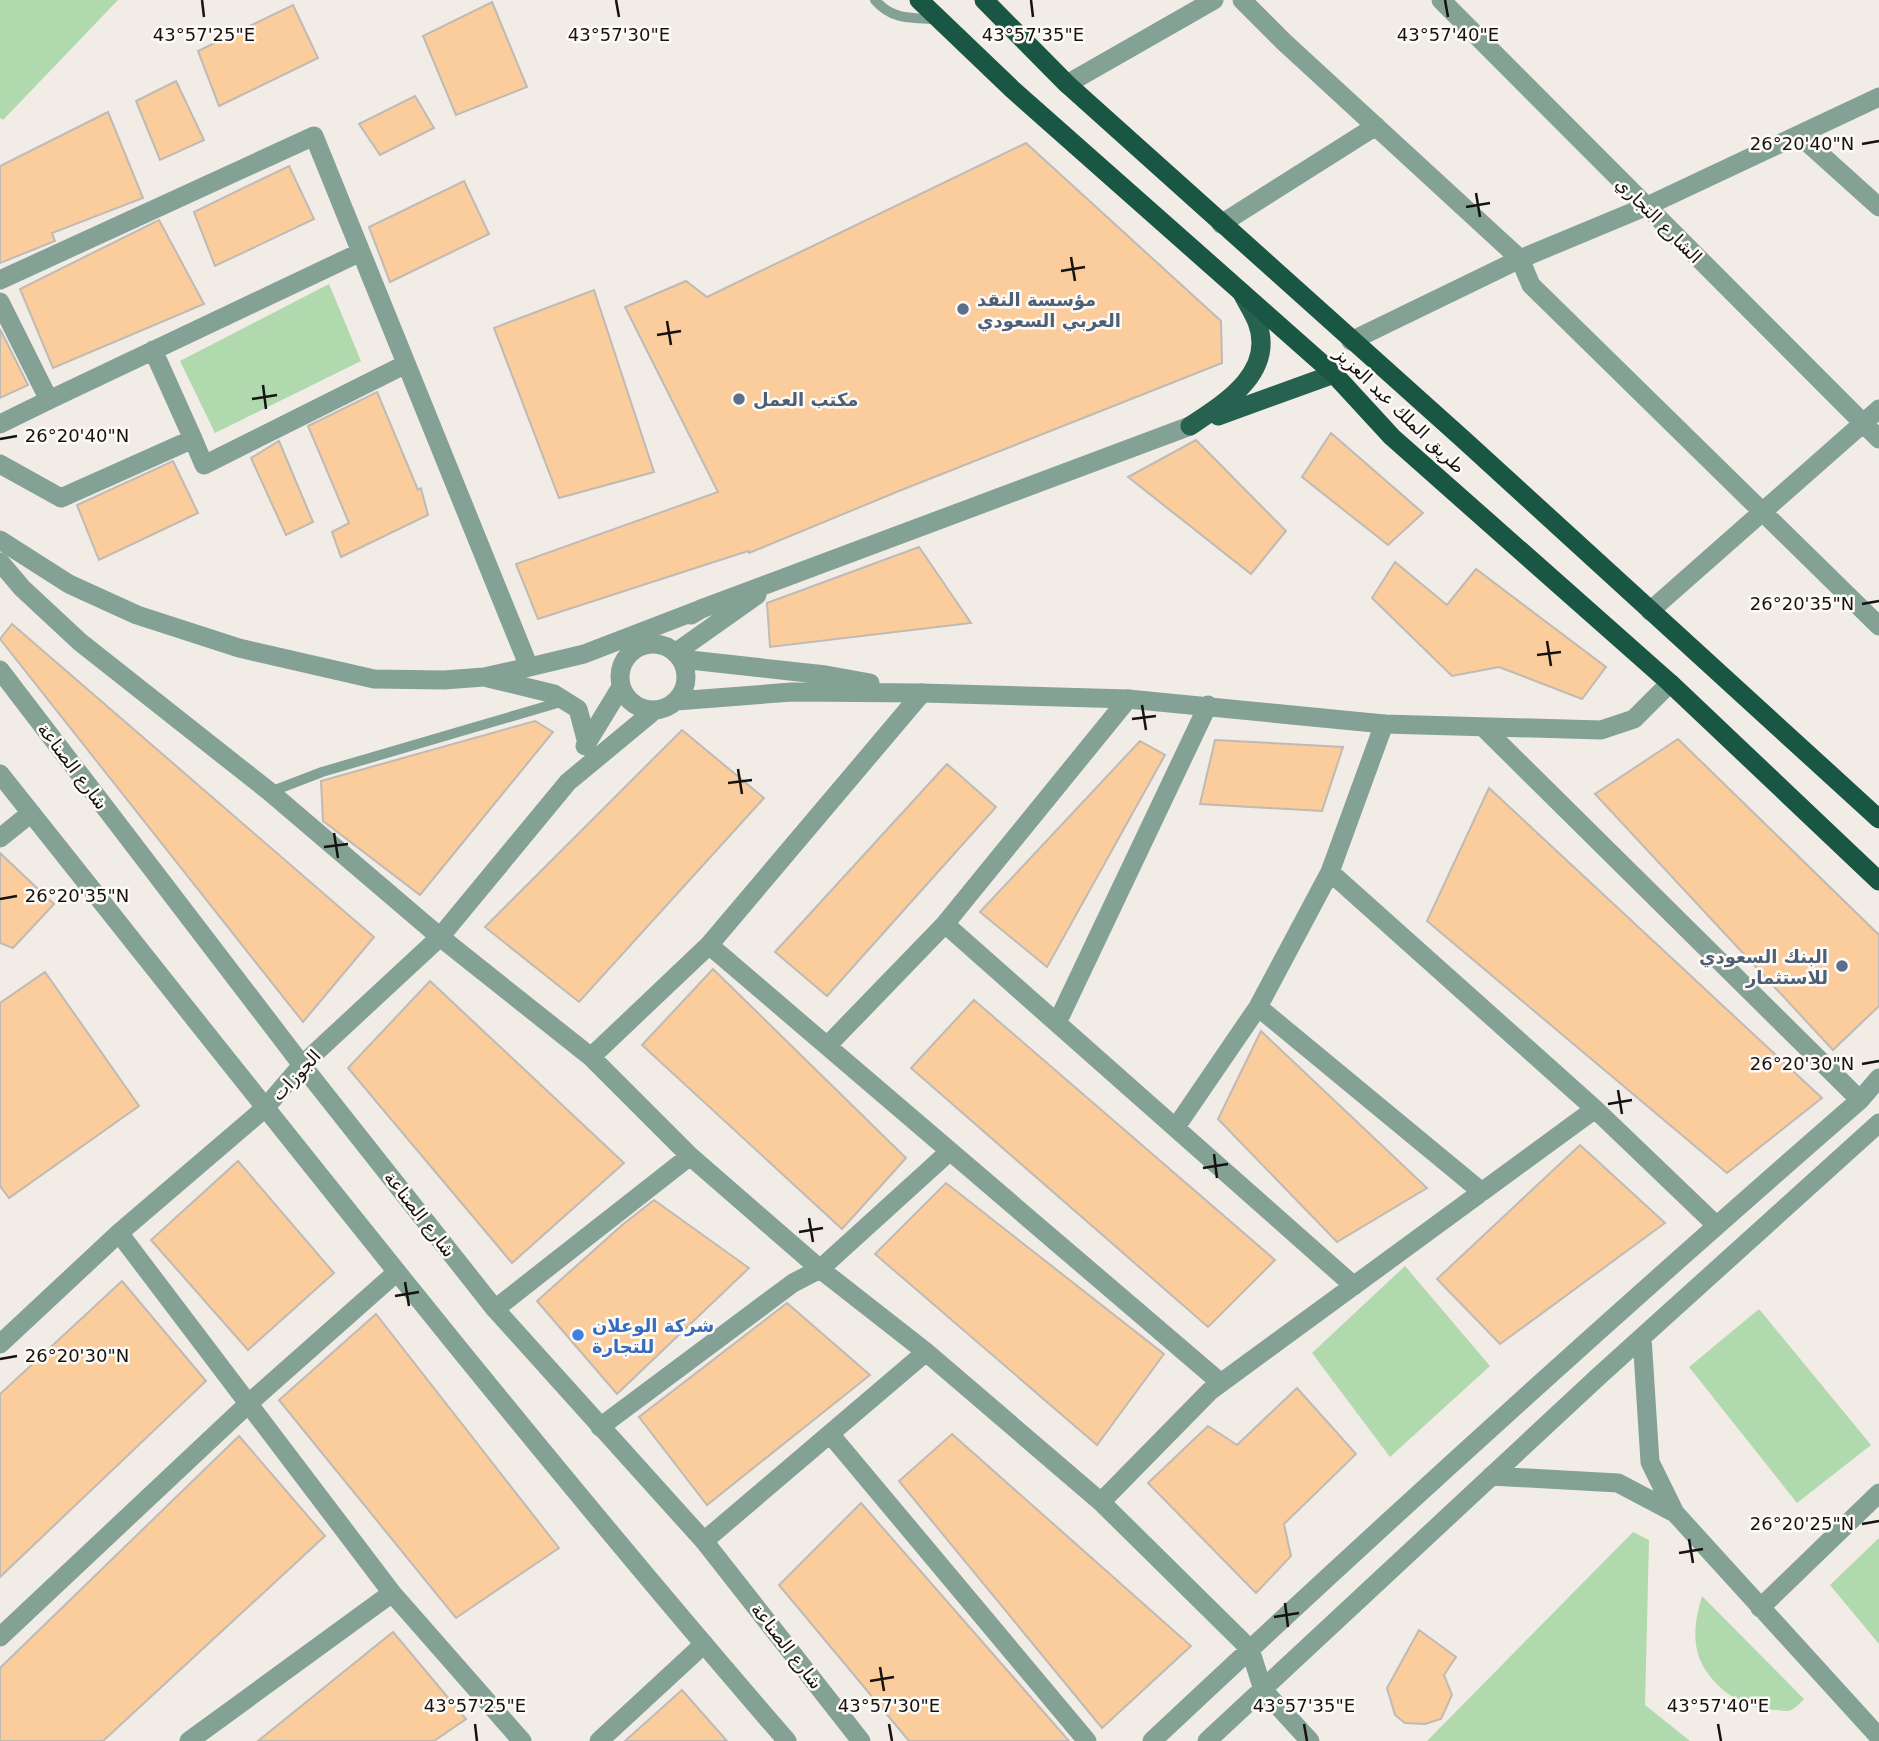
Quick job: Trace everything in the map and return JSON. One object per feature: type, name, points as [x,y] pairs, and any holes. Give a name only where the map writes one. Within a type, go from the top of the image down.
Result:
[{"type":"highway","name":"طريق الملك عبد العزيز","points":[[919,0],[1012,89],[1334,374],[1392,437],[1670,683],[1879,881]]},
{"type":"highway","name":"طريق الملك عبد العزيز","points":[[984,0],[1067,84],[1464,440],[1879,819]]},
{"type":"main road","points":[[1191,426],[1230,400],[1252,375],[1260,351],[1258,324],[1241,292]]},
{"type":"main road","points":[[1191,426],[1334,374]]},
{"type":"street","points":[[1067,84],[1214,0]]},
{"type":"street","points":[[1242,0],[1520,259],[1531,285],[1879,625]]},
{"type":"street","name":"الشارع التجاري","points":[[1441,0],[1879,439]]},
{"type":"street","points":[[1351,341],[1520,259],[1646,207],[1879,97]]},
{"type":"street","points":[[1221,224],[1376,126]]},
{"type":"street","points":[[1798,135],[1879,207]]},
{"type":"street","points":[[0,280],[314,136],[529,667]]},
{"type":"street","points":[[0,424],[360,252]]},
{"type":"street","points":[[0,302],[48,400]]},
{"type":"street","points":[[153,350],[204,465],[406,364]]},
{"type":"street","points":[[1650,611],[1879,409]]},
{"type":"street","points":[[584,654],[780,578],[1191,426]]},
{"type":"street","points":[[0,464],[61,498],[193,439]]},
{"type":"street","points":[[0,540],[69,584],[137,615],[228,645],[373,679],[444,680],[484,677],[584,654],[664,645],[678,656],[685,669],[686,681],[676,701]]},
{"type":"street","points":[[0,562],[22,588],[80,642],[270,792],[440,937],[591,1057],[690,1156],[820,1269],[926,1352],[1101,1502],[1250,1649],[1263,1690],[1310,1741]]},
{"type":"street","points":[[678,656],[780,578]]},
{"type":"street","points":[[568,782],[587,743],[621,687],[621,666],[638,647],[701,609]]},
{"type":"street","points":[[678,656],[826,675],[922,692]]},
{"type":"street","name":"شارع الصناعة","points":[[0,670],[302,1065],[495,1309],[704,1541],[861,1741]]},
{"type":"street","points":[[484,677],[554,694],[578,709],[587,743]]},
{"type":"street","points":[[568,782],[655,710],[676,701],[792,692],[922,692],[1128,699],[1384,724],[1485,729],[1601,730],[1634,719],[1670,683]]},
{"type":"street","points":[[621,687],[634,704],[655,710]]},
{"type":"street","points":[[591,1057],[709,945],[922,692]]},
{"type":"street","points":[[827,1046],[945,923],[1128,699]]},
{"type":"street","points":[[1057,1023],[1208,705]]},
{"type":"street","points":[[1175,1128],[1258,1007],[1330,872],[1384,724]]},
{"type":"street","points":[[1485,729],[1860,1100]]},
{"type":"street","points":[[2,780],[397,1272],[787,1741]]},
{"type":"street","name":"الجوزات","points":[[0,1344],[119,1233],[265,1108],[302,1065],[440,937],[568,782]]},
{"type":"street","points":[[0,838],[31,813]]},
{"type":"street","points":[[1330,872],[1595,1109],[1716,1225]]},
{"type":"street","points":[[945,923],[1354,1286]]},
{"type":"street","points":[[709,945],[1221,1383]]},
{"type":"street","points":[[1258,1007],[1482,1192]]},
{"type":"street","points":[[1152,1741],[1716,1225],[1860,1100],[1879,1078]]},
{"type":"street","points":[[1101,1502],[1210,1391],[1595,1109]]},
{"type":"street","points":[[1207,1741],[1642,1337],[1879,1123]]},
{"type":"street","points":[[600,1427],[793,1283],[820,1269],[950,1151]]},
{"type":"street","points":[[495,1309],[690,1156]]},
{"type":"street","points":[[119,1233],[391,1593],[522,1741]]},
{"type":"street","points":[[0,1637],[248,1404],[397,1272]]},
{"type":"street","points":[[1642,1337],[1650,1462],[1675,1513],[1879,1737]]},
{"type":"street","points":[[704,1541],[926,1352]]},
{"type":"street","points":[[830,1434],[1087,1741]]},
{"type":"street","points":[[1491,1476],[1618,1483],[1675,1513]]},
{"type":"street","points":[[1760,1608],[1879,1493]]},
{"type":"street","points":[[190,1741],[391,1593]]},
{"type":"street","points":[[599,1741],[704,1644]]},
{"type":"lane","points":[[875,0],[885,11],[900,18],[939,19]]},
{"type":"lane","points":[[270,792],[322,772],[564,701]]},
{"type":"green space","points":[[0,0],[118,0],[3,120],[0,118]]},
{"type":"green space","points":[[329,284],[361,361],[215,433],[180,361]]},
{"type":"green space","points":[[1405,1266],[1490,1366],[1390,1457],[1312,1353]]},
{"type":"green space","points":[[1759,1309],[1871,1445],[1797,1503],[1689,1367]]},
{"type":"green space","points":[[1633,1532],[1649,1540],[1645,1705],[1690,1741],[1427,1741]]},
{"type":"green space","points":[[1879,1538],[1879,1644],[1830,1585]]},
{"type":"green space","points":[[1702,1596],[1804,1699],[1797,1706],[1785,1711],[1753,1707],[1724,1691],[1709,1675],[1699,1658],[1696,1640],[1696,1622]]},
{"type":"building","points":[[492,2],[527,87],[456,115],[423,36]]},
{"type":"building","points":[[293,5],[318,58],[219,106],[198,51]]},
{"type":"building","points":[[176,81],[204,140],[160,160],[136,101]]},
{"type":"building","points":[[415,96],[434,128],[380,155],[359,124]]},
{"type":"building","points":[[108,112],[143,198],[52,233],[55,241],[0,263],[0,166]]},
{"type":"building","name":"مؤسسة النقد العربي السعودي","points":[[1026,143],[1221,321],[1222,363],[749,553],[748,551],[538,619],[516,564],[718,492],[625,307],[686,281],[707,297]]},
{"type":"building","points":[[289,166],[314,219],[215,266],[194,212]]},
{"type":"building","points":[[464,181],[489,234],[390,282],[369,227]]},
{"type":"building","points":[[159,220],[204,304],[53,368],[20,289]]},
{"type":"building","points":[[594,290],[654,472],[559,498],[494,328]]},
{"type":"building","points":[[0,329],[28,385],[0,398]]},
{"type":"building","points":[[377,392],[418,490],[421,488],[428,515],[341,557],[332,532],[349,523],[308,426]]},
{"type":"building","points":[[1331,433],[1423,513],[1388,545],[1302,477]]},
{"type":"building","points":[[1196,440],[1286,531],[1251,574],[1128,477]]},
{"type":"building","points":[[279,441],[313,522],[286,535],[251,458]]},
{"type":"building","points":[[173,461],[198,513],[99,560],[77,505]]},
{"type":"building","points":[[919,547],[971,623],[770,647],[767,603]]},
{"type":"building","points":[[1395,562],[1447,605],[1476,569],[1606,667],[1582,699],[1499,667],[1452,676],[1372,598]]},
{"type":"building","points":[[12,624],[374,937],[303,1022],[0,639]]},
{"type":"building","points":[[535,721],[553,732],[420,895],[323,821],[321,781]]},
{"type":"building","points":[[682,730],[764,798],[579,1002],[485,927]]},
{"type":"building","points":[[1678,739],[1879,935],[1879,1006],[1833,1050],[1595,794]]},
{"type":"building","points":[[1215,740],[1343,747],[1322,811],[1200,804]]},
{"type":"building","points":[[1140,741],[1165,755],[1047,967],[980,912]]},
{"type":"building","points":[[947,764],[996,807],[827,996],[775,952]]},
{"type":"building","points":[[1489,788],[1822,1098],[1727,1173],[1427,921]]},
{"type":"building","points":[[0,853],[54,904],[13,948],[0,943]]},
{"type":"building","points":[[713,969],[906,1158],[842,1229],[642,1045]]},
{"type":"building","points":[[45,972],[139,1106],[9,1198],[0,1186],[0,1003]]},
{"type":"building","points":[[430,981],[624,1163],[512,1263],[348,1068]]},
{"type":"building","points":[[974,1000],[1275,1260],[1208,1327],[911,1068]]},
{"type":"building","points":[[1261,1031],[1427,1188],[1337,1242],[1218,1119]]},
{"type":"building","points":[[1580,1145],[1665,1223],[1500,1344],[1437,1279]]},
{"type":"building","points":[[238,1161],[334,1273],[248,1350],[151,1240]]},
{"type":"building","points":[[946,1183],[1164,1354],[1097,1445],[875,1254]]},
{"type":"building","points":[[654,1200],[749,1268],[617,1394],[537,1301]]},
{"type":"building","points":[[122,1281],[206,1381],[0,1577],[0,1394]]},
{"type":"building","points":[[787,1303],[870,1375],[707,1505],[639,1417]]},
{"type":"building","points":[[376,1314],[559,1548],[456,1618],[279,1400]]},
{"type":"building","points":[[1297,1388],[1356,1454],[1284,1524],[1291,1556],[1256,1593],[1148,1483],[1208,1426],[1237,1445]]},
{"type":"building","points":[[952,1434],[1191,1646],[1102,1728],[899,1481]]},
{"type":"building","points":[[239,1436],[325,1536],[103,1741],[0,1741],[0,1668]]},
{"type":"building","points":[[861,1503],[1069,1741],[909,1741],[779,1585]]},
{"type":"building","points":[[1419,1630],[1456,1657],[1444,1675],[1452,1695],[1441,1719],[1425,1724],[1405,1723],[1395,1715],[1387,1688]]},
{"type":"building","points":[[393,1632],[466,1719],[434,1741],[258,1741]]},
{"type":"building","points":[[682,1690],[727,1741],[625,1741]]},
{"type":"place","name":"مؤسسة النقد العربي السعودي","points":[[963,309]]},
{"type":"place","name":"مكتب العمل","points":[[739,399]]},
{"type":"place","name":"البنك السعودي للاستثمار","points":[[1842,966]]},
{"type":"place","name":"شركة الوعلان للتجارة","points":[[578,1335]]}]
